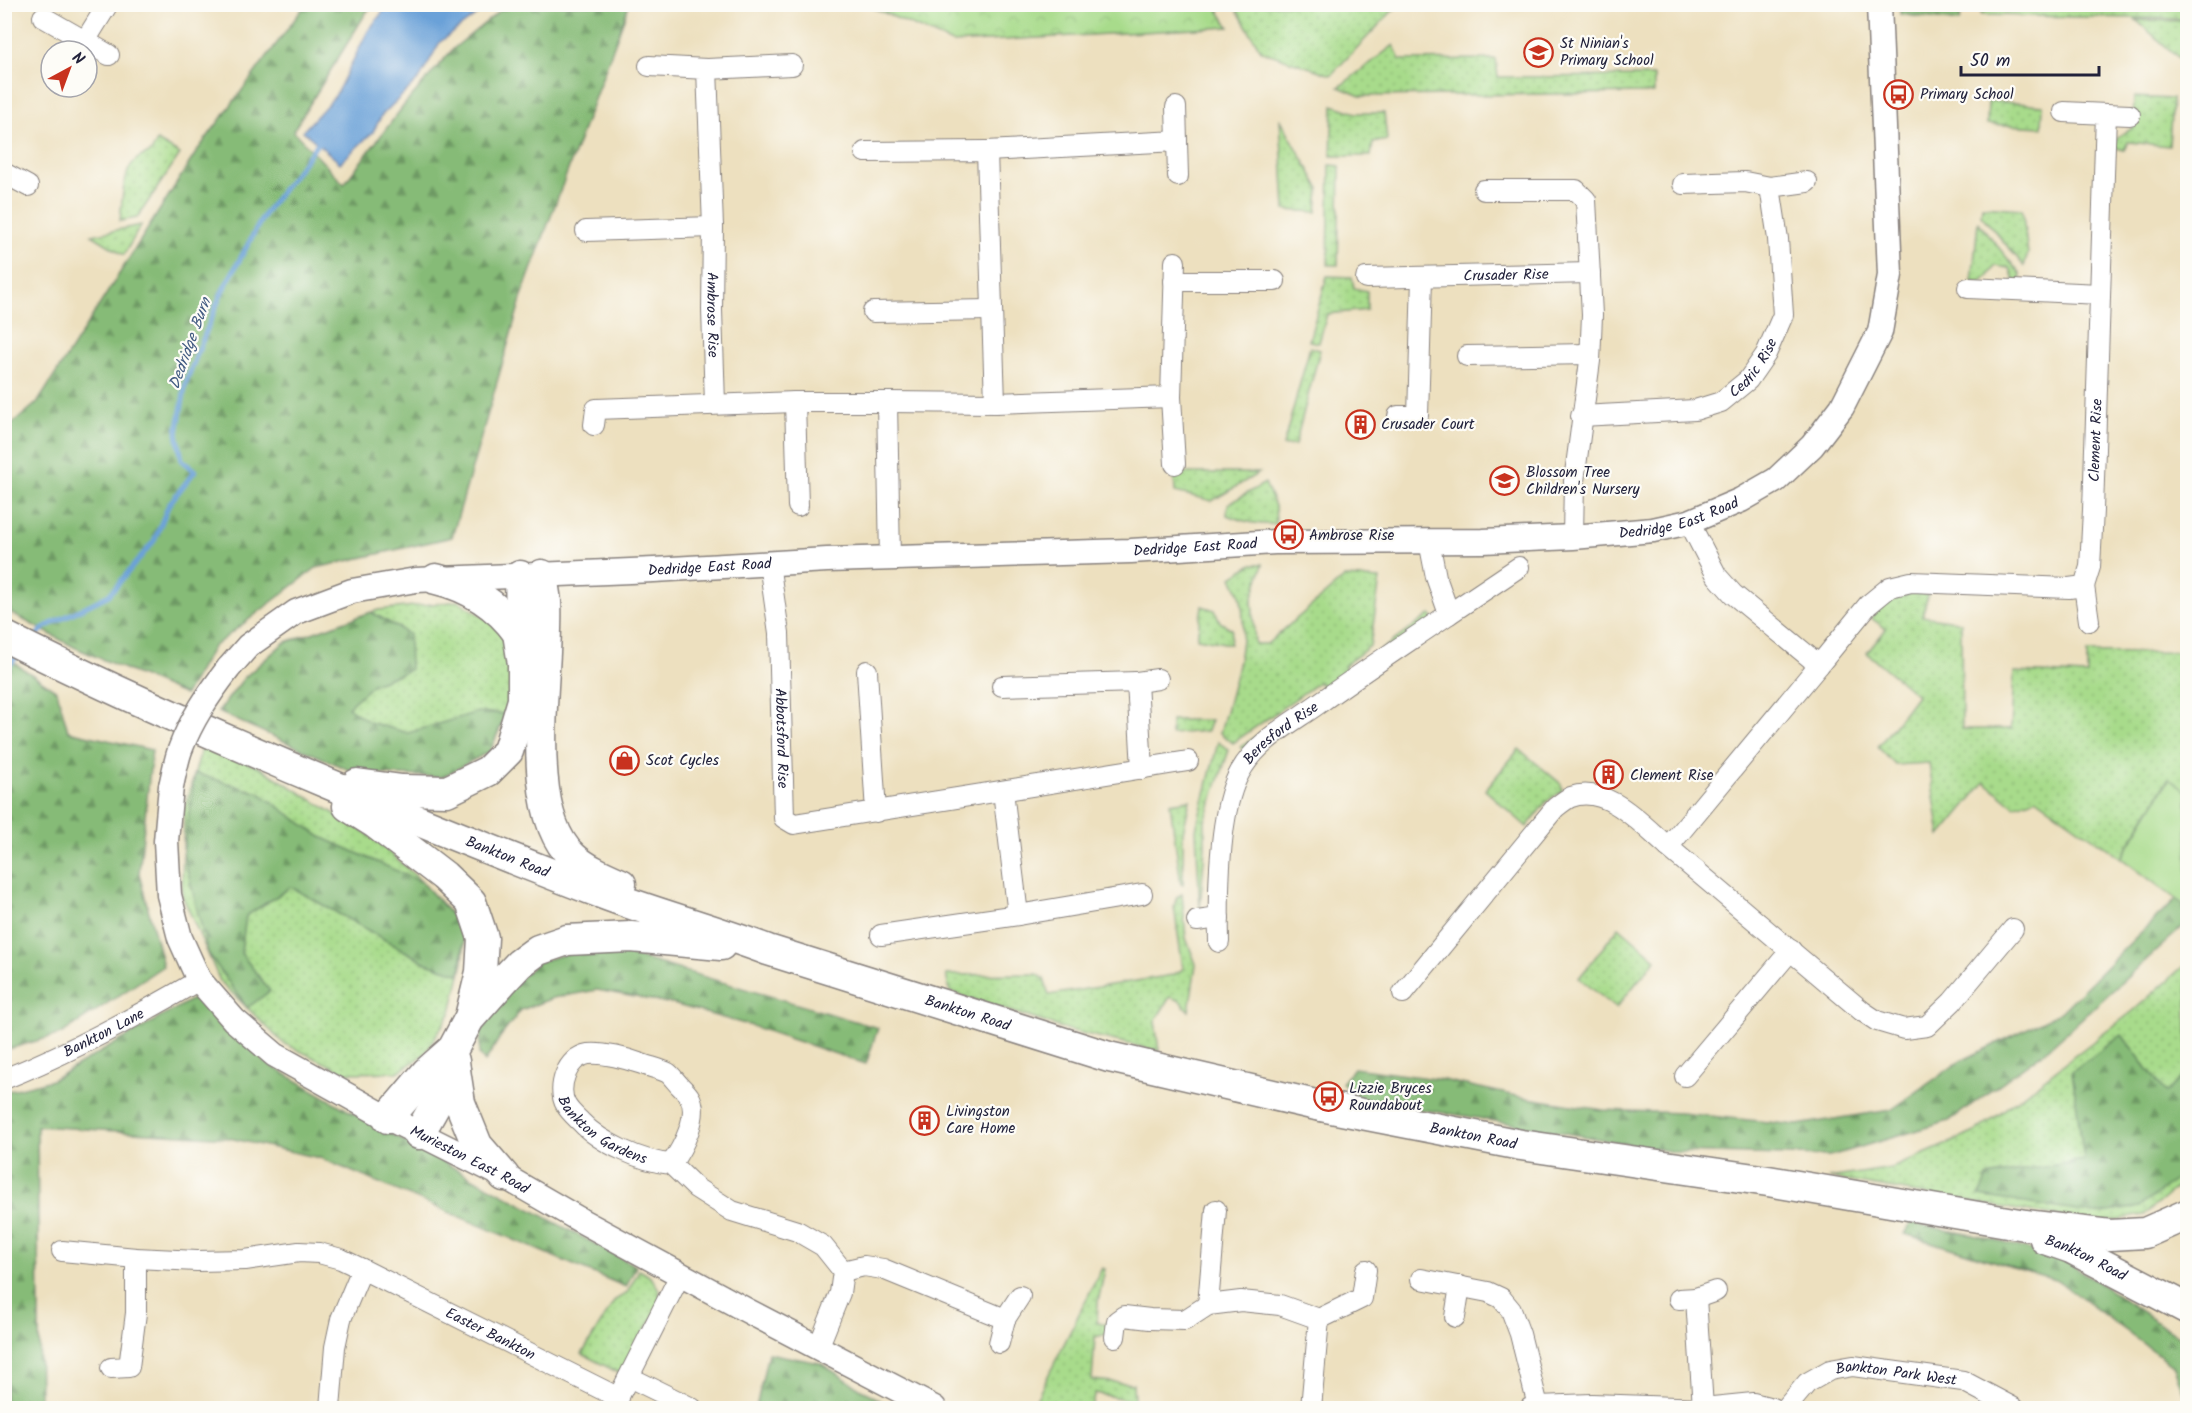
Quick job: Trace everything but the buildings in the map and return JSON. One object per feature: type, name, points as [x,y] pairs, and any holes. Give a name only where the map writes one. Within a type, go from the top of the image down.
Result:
[{"type":"main road","points":[[318,779],[402,790],[447,792],[488,771],[508,751],[523,700],[524,664],[518,633],[531,575]]},
{"type":"main road","points":[[531,575],[546,603],[541,706],[542,747],[549,814],[558,837],[573,857],[601,875],[732,936]]},
{"type":"main road","points":[[436,579],[463,588],[487,600],[510,621],[518,633]]},
{"type":"main road","name":"Bankton Road","points":[[4,636],[80,675],[290,768],[456,837],[603,894],[768,950],[1109,1057],[1305,1103],[1521,1145],[1768,1180],[1981,1217],[2110,1236],[2145,1233],[2187,1214]]},
{"type":"main road","points":[[290,768],[375,823],[444,876],[471,902],[483,938],[481,972],[469,1019],[454,1060],[418,1134]]},
{"type":"main road","points":[[469,1019],[519,964],[538,950],[567,940],[631,937],[768,950]]},
{"type":"main road","points":[[388,1118],[427,1072],[454,1060]]},
{"type":"main road","points":[[454,1060],[460,1103],[477,1145],[504,1176]]},
{"type":"main road","name":"Bankton Road","points":[[1981,1217],[2071,1248],[2187,1309]]},
{"type":"street","points":[[86,39],[108,4]]},
{"type":"street","name":"Dedridge East Road","points":[[171,786],[180,750],[194,719],[207,696],[249,646],[296,612],[352,591],[416,580],[769,563],[1131,551],[1275,542],[1483,541],[1572,537],[1653,530],[1689,522],[1741,500],[1776,480],[1812,446],[1842,407],[1880,332],[1890,275],[1879,4]]},
{"type":"street","points":[[43,16],[82,39]]},
{"type":"street","points":[[99,49],[109,55]]},
{"type":"street","points":[[649,66],[707,69],[792,64]]},
{"type":"street","name":"Ambrose Rise","points":[[707,69],[713,227],[712,310],[715,404]]},
{"type":"street","points":[[1176,107],[1178,176]]},
{"type":"street","points":[[2064,112],[2130,116]]},
{"type":"street","name":"Clement Rise","points":[[2089,621],[2084,586],[2090,567],[2093,510],[2106,114]]},
{"type":"street","points":[[865,152],[987,151],[1177,141]]},
{"type":"street","points":[[987,151],[995,403]]},
{"type":"street","points":[[4,173],[28,186]]},
{"type":"street","points":[[1683,184],[1744,182],[1770,187],[1807,182]]},
{"type":"street","name":"Cedric Rise","points":[[1581,416],[1695,410],[1721,402],[1748,380],[1766,354],[1784,315],[1778,239],[1770,187]]},
{"type":"street","points":[[1484,190],[1576,190],[1586,200],[1592,315],[1590,354],[1574,481],[1572,537]]},
{"type":"street","points":[[586,231],[713,227]]},
{"type":"street","points":[[1175,464],[1171,397],[1174,272],[1275,280]]},
{"type":"street","name":"Crusader Rise","points":[[1366,278],[1590,273]]},
{"type":"street","points":[[1398,416],[1418,416],[1422,277]]},
{"type":"street","points":[[1968,288],[2100,294]]},
{"type":"street","points":[[873,312],[991,310]]},
{"type":"street","points":[[1467,356],[1590,354]]},
{"type":"street","points":[[594,425],[596,409],[795,402],[995,403],[1171,397]]},
{"type":"street","points":[[795,402],[798,506]]},
{"type":"street","points":[[887,402],[890,559]]},
{"type":"street","points":[[1689,522],[1717,576],[1733,594],[1819,665]]},
{"type":"street","points":[[1429,540],[1436,577],[1449,614]]},
{"type":"street","name":"Abbotsford Rise","points":[[769,563],[779,633],[784,818],[794,824],[1188,761]]},
{"type":"street","name":"Beresford Rise","points":[[1219,942],[1224,821],[1236,781],[1250,755],[1274,734],[1346,683],[1519,567]]},
{"type":"street","points":[[1668,847],[1868,605],[1890,587],[1911,582],[2068,588],[2084,586]]},
{"type":"street","points":[[867,671],[876,812]]},
{"type":"street","points":[[1002,686],[1137,682],[1158,679]]},
{"type":"street","points":[[1137,682],[1142,769]]},
{"type":"street","name":"Murieston East Road","points":[[171,786],[166,841],[169,894],[180,938],[199,980],[234,1020],[275,1055],[418,1134],[504,1176],[680,1275],[934,1408]]},
{"type":"street","points":[[1003,792],[1018,915]]},
{"type":"street","points":[[1403,993],[1555,808],[1571,797],[1591,794],[1609,800],[1628,813],[1876,1021],[1904,1029],[1927,1026],[1952,1002],[2013,929]]},
{"type":"street","points":[[881,935],[1142,894]]},
{"type":"street","points":[[1197,921],[1219,918]]},
{"type":"street","points":[[1685,1076],[1791,950]]},
{"type":"street","name":"Bankton Lane","points":[[4,1079],[50,1061],[199,980]]},
{"type":"street","name":"Bankton Gardens","points":[[671,1164],[689,1134],[692,1112],[691,1098],[669,1074],[628,1059],[597,1055],[587,1054],[572,1064],[562,1080],[562,1092],[566,1105],[587,1129],[637,1156],[657,1163],[671,1164],[696,1188],[732,1211],[797,1231],[823,1246],[843,1271]]},
{"type":"street","points":[[1208,1305],[1216,1210]]},
{"type":"street","name":"Easter Bankton","points":[[62,1251],[136,1258],[245,1260],[299,1252],[318,1252],[362,1269],[616,1403],[680,1275]]},
{"type":"street","points":[[111,1368],[129,1367],[136,1313],[136,1258]]},
{"type":"street","points":[[818,1348],[840,1293],[843,1271],[864,1266],[883,1269],[1005,1319]]},
{"type":"street","points":[[330,1408],[335,1347],[341,1319],[362,1269]]},
{"type":"street","points":[[1115,1337],[1117,1321],[1124,1316],[1185,1320],[1208,1305],[1241,1300],[1280,1305],[1319,1319],[1362,1298],[1366,1270]]},
{"type":"street","points":[[1421,1279],[1488,1292],[1501,1299],[1511,1310],[1520,1334],[1534,1407],[1592,1404],[1703,1408],[1753,1403],[1772,1408]]},
{"type":"street","points":[[1455,1317],[1460,1286]]},
{"type":"street","points":[[1703,1408],[1688,1298],[1716,1291]]},
{"type":"street","points":[[999,1343],[1005,1319],[1020,1296]]},
{"type":"street","points":[[1311,1408],[1319,1319]]},
{"type":"street","name":"Bankton Park West","points":[[1786,1408],[1807,1383],[1830,1370],[1853,1366],[1963,1381],[2014,1408]]},
{"type":"street","points":[[629,1377],[692,1408]]},
{"type":"green space","points":[[306,4],[373,5],[293,131],[344,184],[405,104],[453,49],[507,5],[629,5],[524,289],[452,537],[316,568],[213,647],[185,695],[76,648],[5,610],[5,430],[38,402],[197,151]]},
{"type":"green space","points":[[1399,4],[1331,75],[1261,51],[1234,5]]},
{"type":"green space","points":[[1900,4],[1964,5],[1959,22],[1900,14]]},
{"type":"green space","points":[[867,5],[1215,5],[1229,27],[952,43]]},
{"type":"green space","points":[[1982,5],[2187,5],[2187,19],[1981,15]]},
{"type":"green space","points":[[2136,20],[2187,21],[2187,59],[2178,57]]},
{"type":"green space","points":[[1394,45],[1400,60],[1496,59],[1498,77],[1654,76],[1654,93],[1360,96],[1339,87]]},
{"type":"green space","points":[[2134,97],[2172,99],[2169,146],[2128,142],[2124,150],[2114,147],[2117,137],[2133,128]]},
{"type":"green space","points":[[1988,101],[2043,105],[2042,127],[1987,124]]},
{"type":"green space","points":[[1333,105],[1356,113],[1384,113],[1387,140],[1373,143],[1371,156],[1331,156]]},
{"type":"green space","points":[[1280,118],[1319,188],[1317,212],[1285,210]]},
{"type":"green space","points":[[157,141],[180,154],[137,218],[120,221],[128,171],[137,159],[150,152]]},
{"type":"green space","points":[[1330,165],[1340,166],[1338,265],[1328,265]]},
{"type":"green space","points":[[1982,206],[2022,209],[2028,254],[2024,266],[1981,215]]},
{"type":"green space","points":[[1978,222],[2021,275],[2020,282],[2014,280],[2010,268],[1995,266],[1982,282],[1972,282]]},
{"type":"green space","points":[[141,225],[124,255],[92,235]]},
{"type":"green space","points":[[1327,276],[1352,277],[1354,288],[1367,291],[1367,310],[1327,314],[1319,343],[1309,341]]},
{"type":"green space","points":[[1310,347],[1320,350],[1295,445],[1283,446]]},
{"type":"green space","points":[[1174,473],[1259,473],[1212,501],[1175,492]]},
{"type":"green space","points":[[1265,483],[1275,506],[1276,524],[1239,520],[1227,515],[1228,504]]},
{"type":"green space","points":[[1252,564],[1263,564],[1252,600],[1255,644],[1267,644],[1345,577],[1380,579],[1370,646],[1344,666],[1349,673],[1431,614],[1433,620],[1245,751],[1241,747],[1324,687],[1319,682],[1233,743],[1220,733],[1238,667],[1243,633],[1241,599],[1232,577]]},
{"type":"green space","points":[[1913,592],[1928,595],[1922,616],[1961,622],[1962,729],[2011,729],[2014,672],[2087,675],[2087,653],[2187,652],[2187,792],[2168,779],[2121,858],[2036,798],[2014,806],[1985,782],[1940,836],[1929,763],[1895,765],[1878,747],[1917,695],[1867,653],[1886,629],[1871,618],[1884,604]]},
{"type":"green space","points":[[459,601],[504,631],[514,677],[506,714],[490,751],[218,712],[244,678],[284,643],[378,610]]},
{"type":"green space","points":[[1202,606],[1215,610],[1220,622],[1232,629],[1230,644],[1197,638]]},
{"type":"green space","points":[[371,612],[409,634],[410,670],[373,684],[348,707],[369,722],[408,733],[478,712],[506,714],[490,751],[442,777],[356,773],[218,712],[244,678],[284,643]]},
{"type":"green space","points":[[5,657],[57,691],[68,731],[152,750],[139,874],[163,966],[61,1034],[5,1050]]},
{"type":"green space","points":[[1171,720],[1211,720],[1207,731],[1171,734]]},
{"type":"green space","points":[[1218,742],[1229,750],[1205,821],[1200,908],[1196,829]]},
{"type":"green space","points":[[203,744],[259,767],[374,838],[422,882],[465,930],[463,962],[451,1012],[424,1055],[398,1072],[346,1073],[283,1043],[220,981],[182,895],[184,810]]},
{"type":"green space","points":[[1519,749],[1561,784],[1562,791],[1546,802],[1527,827],[1485,790]]},
{"type":"green space","points":[[195,773],[259,793],[321,837],[422,882],[465,930],[460,974],[426,963],[291,887],[246,916],[241,953],[270,991],[247,1008],[208,953],[183,853]]},
{"type":"green space","points":[[2169,779],[2187,792],[2188,901],[2184,905],[2121,858]]},
{"type":"green space","points":[[1190,800],[1183,832],[1183,884],[1181,884],[1170,803]]},
{"type":"green space","points":[[2187,890],[2187,923],[2048,1049],[1949,1121],[1830,1156],[1675,1152],[1466,1116],[1359,1101],[1342,1083],[1354,1068],[1443,1080],[1521,1097],[1603,1110],[1681,1113],[1797,1125],[1891,1110],[1959,1062],[2061,1012]]},
{"type":"green space","points":[[1182,894],[1186,938],[1196,964],[1189,1011],[1180,1001],[1170,997],[1155,1021],[1159,1051],[1069,1030],[950,992],[946,975],[1037,974],[1044,979],[1049,995],[1173,975],[1183,969],[1174,906],[1177,897]]},
{"type":"green space","points":[[1619,927],[1656,959],[1616,1008],[1579,978]]},
{"type":"green space","points":[[577,951],[620,952],[878,1028],[866,1064],[752,1026],[673,1004],[597,990],[553,998],[521,1010],[500,1037],[485,1062],[479,1054],[481,1033],[499,1000],[537,962]]},
{"type":"green space","points":[[2187,963],[2187,1179],[2144,1215],[2096,1223],[1829,1178],[1892,1168],[1975,1132],[2133,1011]]},
{"type":"green space","points":[[196,997],[266,1063],[356,1115],[636,1266],[626,1287],[320,1158],[229,1138],[37,1126],[40,1408],[5,1408],[4,1092],[52,1080]]},
{"type":"green space","points":[[2122,1035],[2166,1093],[2187,1072],[2187,1170],[2140,1207],[2096,1214],[1979,1196],[1987,1177],[2084,1160],[2072,1071]]},
{"type":"green space","points":[[1911,1223],[1982,1237],[2061,1258],[2187,1343],[2187,1401],[2173,1365],[2058,1281],[1905,1234]]},
{"type":"green space","points":[[1102,1268],[1105,1269],[1098,1302],[1097,1322],[1108,1324],[1107,1334],[1095,1337],[1092,1380],[1133,1384],[1134,1401],[1095,1393],[1091,1408],[1032,1408]]},
{"type":"green space","points":[[639,1270],[655,1282],[662,1301],[621,1374],[582,1354],[615,1300],[627,1293]]},
{"type":"green space","points":[[768,1353],[820,1363],[884,1403],[883,1408],[756,1408]]},
{"type":"water","points":[[388,5],[490,5],[440,42],[420,78],[382,115],[373,132],[340,163],[303,131],[335,96],[368,31]]},
{"type":"waterway","name":"Dedridge Burn","points":[[31,641],[45,627],[109,595],[154,541],[169,504],[195,471],[182,460],[177,433],[186,382],[221,294],[265,213],[318,143]]},
{"type":"waterway","name":"Dedridge Burn","points":[[4,671],[19,654]]},
{"type":"place","name":"St Ninian's Primary School","points":[[1539,52]]},
{"type":"place","name":"Primary School","points":[[1899,94]]},
{"type":"place","name":"Crusader Court","points":[[1360,424]]},
{"type":"place","name":"Blossom Tree Children's Nursery","points":[[1505,481]]},
{"type":"place","name":"Ambrose Rise","points":[[1288,535]]},
{"type":"place","name":"Scot Cycles","points":[[625,760]]},
{"type":"place","name":"Clement Rise","points":[[1609,775]]},
{"type":"place","name":"Lizzie Bryces Roundabout","points":[[1328,1097]]},
{"type":"place","name":"Livingston Care Home","points":[[925,1120]]}]
